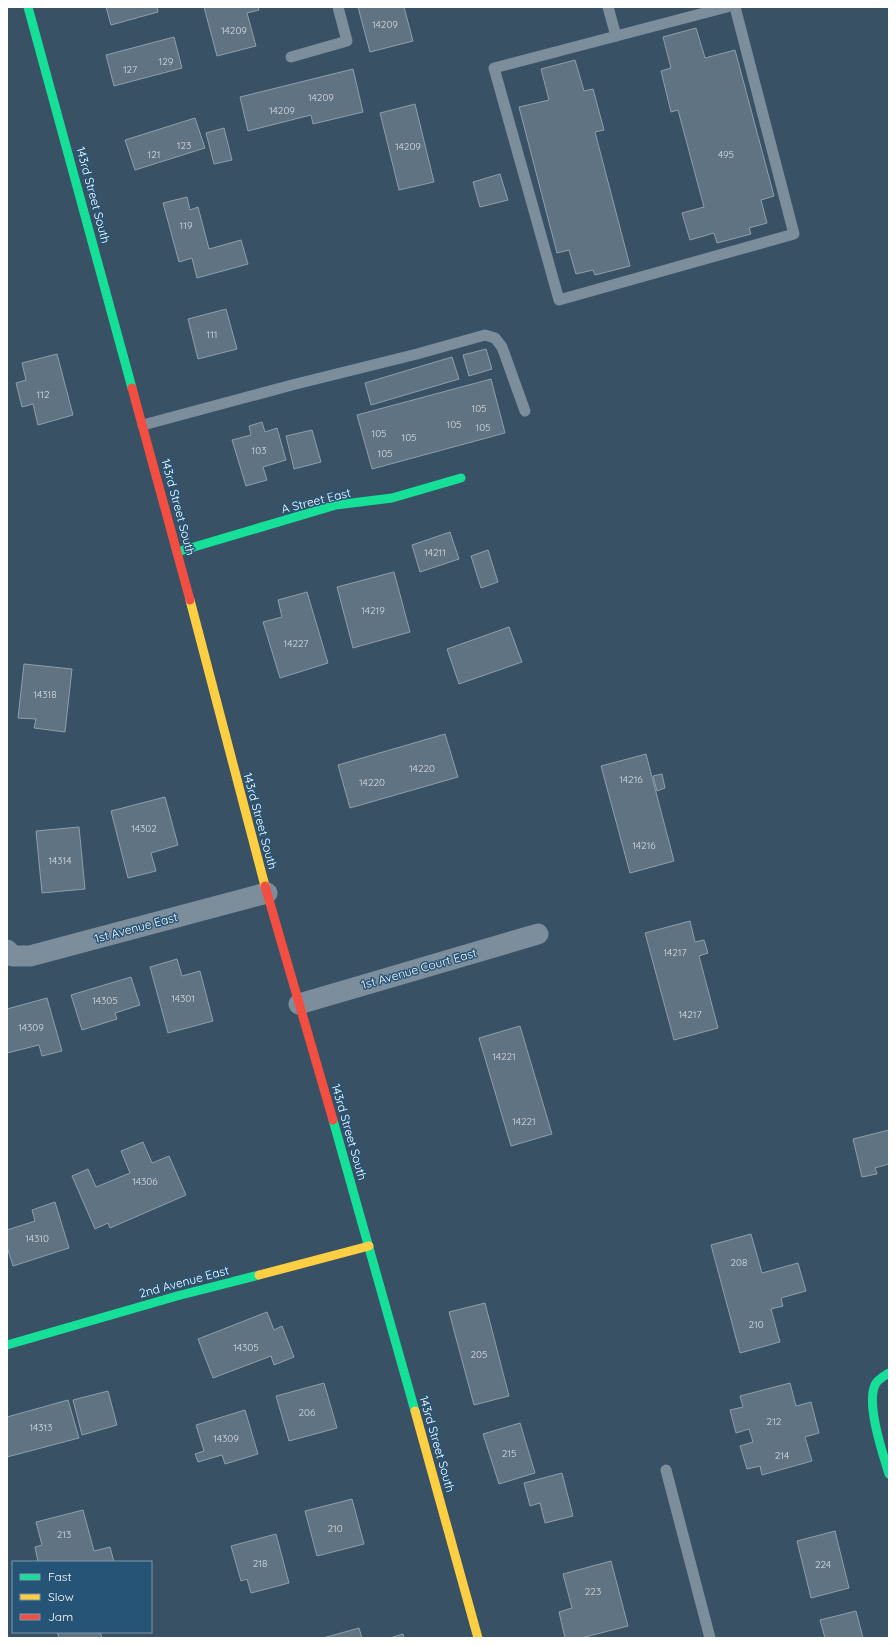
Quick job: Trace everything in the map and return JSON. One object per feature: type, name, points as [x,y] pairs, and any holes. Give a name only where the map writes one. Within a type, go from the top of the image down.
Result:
[{"type":"street","name":"143rd Street South","points":[[28,7],[178,552],[267,893],[369,1246],[478,1638]]},
{"type":"street","name":"A Street East","points":[[178,552],[336,505],[392,498],[461,478]]},
{"type":"street","name":"1st Avenue East","points":[[7,950],[13,956],[30,956],[267,893]]},
{"type":"street","name":"1st Avenue Court East","points":[[299,1004],[538,934]]},
{"type":"street","name":"2nd Avenue East","points":[[7,1345],[177,1296],[369,1246]]},
{"type":"street","points":[[889,1373],[874,1386],[872,1404],[889,1474]]},
{"type":"lane","points":[[291,57],[347,41],[338,7]]},
{"type":"lane","points":[[608,7],[616,36]]},
{"type":"lane","points":[[727,7],[494,68],[559,300],[794,234],[734,7]]},
{"type":"lane","points":[[143,425],[485,335],[495,338],[502,346],[525,411]]},
{"type":"lane","points":[[666,1470],[710,1638]]},
{"type":"building","points":[[106,7],[157,7],[158,12],[111,25]]},
{"type":"building","points":[[204,7],[258,7],[259,10],[247,13],[256,46],[217,56]]},
{"type":"building","points":[[358,7],[404,7],[413,41],[370,52]]},
{"type":"building","points":[[696,28],[705,58],[735,50],[774,196],[761,200],[767,223],[749,228],[751,234],[717,243],[714,233],[690,240],[682,213],[704,207],[678,110],[671,112],[661,71],[671,68],[663,37]]},
{"type":"building","points":[[174,37],[182,68],[114,86],[106,55]]},
{"type":"building","points":[[575,60],[584,91],[593,89],[604,130],[595,132],[630,266],[595,275],[593,270],[576,274],[569,250],[557,253],[519,107],[549,100],[541,69]]},
{"type":"building","points":[[353,69],[363,112],[313,124],[311,115],[248,131],[240,97]]},
{"type":"building","points":[[415,104],[434,182],[399,190],[380,113]]},
{"type":"building","points":[[195,118],[205,148],[135,170],[125,140]]},
{"type":"building","points":[[224,128],[232,160],[214,164],[206,133]]},
{"type":"building","points":[[500,174],[508,200],[480,207],[473,182]]},
{"type":"building","points":[[187,197],[190,210],[198,207],[209,249],[241,240],[248,264],[197,278],[192,258],[179,262],[163,203]]},
{"type":"building","points":[[226,309],[237,349],[198,359],[188,319]]},
{"type":"building","points":[[486,349],[492,369],[469,376],[463,355]]},
{"type":"building","points":[[57,354],[73,415],[38,425],[33,404],[22,407],[16,383],[26,380],[22,363]]},
{"type":"building","points":[[452,357],[459,379],[371,405],[365,383]]},
{"type":"building","points":[[491,379],[505,433],[372,469],[357,415]]},
{"type":"building","points":[[262,422],[265,432],[277,428],[286,460],[263,467],[267,480],[246,486],[232,440],[251,435],[249,426]]},
{"type":"building","points":[[312,430],[321,462],[294,469],[286,436]]},
{"type":"building","points":[[450,532],[459,559],[420,572],[412,545]]},
{"type":"building","points":[[488,550],[498,582],[481,588],[471,556]]},
{"type":"building","points":[[394,572],[410,632],[353,648],[337,587]]},
{"type":"building","points":[[307,592],[328,663],[280,678],[263,622],[282,617],[278,600]]},
{"type":"building","points":[[509,627],[522,662],[459,684],[447,649]]},
{"type":"building","points":[[24,664],[72,669],[65,732],[34,728],[36,719],[18,718]]},
{"type":"building","points":[[445,734],[458,777],[350,808],[338,765]]},
{"type":"building","points":[[646,754],[674,861],[630,873],[601,766]]},
{"type":"building","points":[[662,774],[665,788],[657,791],[653,776]]},
{"type":"building","points":[[165,797],[178,845],[151,853],[156,871],[128,878],[111,811]]},
{"type":"building","points":[[79,827],[85,889],[42,893],[36,831]]},
{"type":"building","points":[[690,921],[695,942],[704,940],[708,953],[699,956],[718,1028],[674,1040],[645,933]]},
{"type":"building","points":[[177,959],[182,976],[200,971],[213,1021],[168,1033],[150,967]]},
{"type":"building","points":[[131,977],[140,1005],[115,1013],[117,1019],[82,1030],[71,995]]},
{"type":"building","points":[[47,998],[62,1051],[42,1056],[39,1045],[7,1053],[7,1009]]},
{"type":"building","points":[[520,1026],[552,1134],[511,1146],[479,1038]]},
{"type":"building","points":[[889,1130],[889,1164],[875,1168],[877,1174],[862,1177],[853,1139]]},
{"type":"building","points":[[143,1142],[152,1163],[169,1156],[186,1195],[110,1228],[108,1223],[95,1229],[72,1176],[88,1169],[96,1187],[130,1173],[121,1151]]},
{"type":"building","points":[[55,1202],[69,1248],[13,1266],[7,1247],[7,1230],[35,1221],[32,1210]]},
{"type":"building","points":[[751,1234],[762,1273],[798,1263],[806,1291],[781,1298],[783,1306],[771,1309],[780,1342],[740,1353],[711,1245]]},
{"type":"building","points":[[485,1303],[509,1396],[474,1405],[449,1312]]},
{"type":"building","points":[[267,1312],[274,1330],[282,1326],[294,1357],[274,1365],[271,1356],[213,1378],[198,1339]]},
{"type":"building","points":[[324,1383],[337,1428],[289,1441],[276,1396]]},
{"type":"building","points":[[790,1383],[796,1406],[811,1402],[819,1433],[805,1437],[812,1461],[762,1475],[760,1466],[747,1469],[740,1446],[753,1442],[749,1429],[736,1433],[730,1410],[743,1407],[740,1396]]},
{"type":"building","points":[[108,1391],[117,1425],[82,1435],[73,1400]]},
{"type":"building","points":[[68,1400],[79,1438],[7,1457],[7,1417]]},
{"type":"building","points":[[245,1410],[258,1454],[225,1464],[222,1455],[198,1462],[195,1454],[204,1451],[196,1425]]},
{"type":"building","points":[[520,1423],[535,1473],[499,1484],[483,1434]]},
{"type":"building","points":[[562,1473],[573,1516],[545,1523],[540,1503],[530,1506],[524,1483]]},
{"type":"building","points":[[352,1499],[364,1544],[317,1556],[305,1511]]},
{"type":"building","points":[[83,1510],[94,1551],[110,1547],[114,1561],[38,1561],[35,1547],[42,1545],[36,1522]]},
{"type":"building","points":[[835,1531],[849,1588],[811,1598],[797,1541]]},
{"type":"building","points":[[276,1534],[289,1583],[251,1593],[247,1579],[241,1581],[231,1546]]},
{"type":"building","points":[[611,1561],[628,1626],[581,1638],[565,1638],[559,1612],[572,1608],[563,1574]]},
{"type":"building","points":[[856,1611],[863,1638],[825,1638],[820,1620]]},
{"type":"building","points":[[359,1628],[362,1638],[323,1638]]},
{"type":"building","points":[[57,1633],[100,1633],[102,1638],[59,1638]]},
{"type":"building","points":[[403,1634],[404,1638],[390,1638]]},
{"type":"traffic: fast","points":[[28,7],[132,388]]},
{"type":"traffic: fast","points":[[177,552],[336,505],[392,498],[461,478]]},
{"type":"traffic: fast","points":[[333,1120],[415,1411]]},
{"type":"traffic: fast","points":[[7,1345],[177,1296],[259,1275]]},
{"type":"traffic: fast","points":[[889,1373],[876,1383],[873,1394],[876,1430],[889,1474]]},
{"type":"traffic: slow","points":[[190,600],[265,886]]},
{"type":"traffic: slow","points":[[259,1275],[369,1246]]},
{"type":"traffic: slow","points":[[415,1411],[478,1638]]},
{"type":"traffic: jam","points":[[132,388],[190,600]]},
{"type":"traffic: jam","points":[[265,886],[333,1120]]}]
